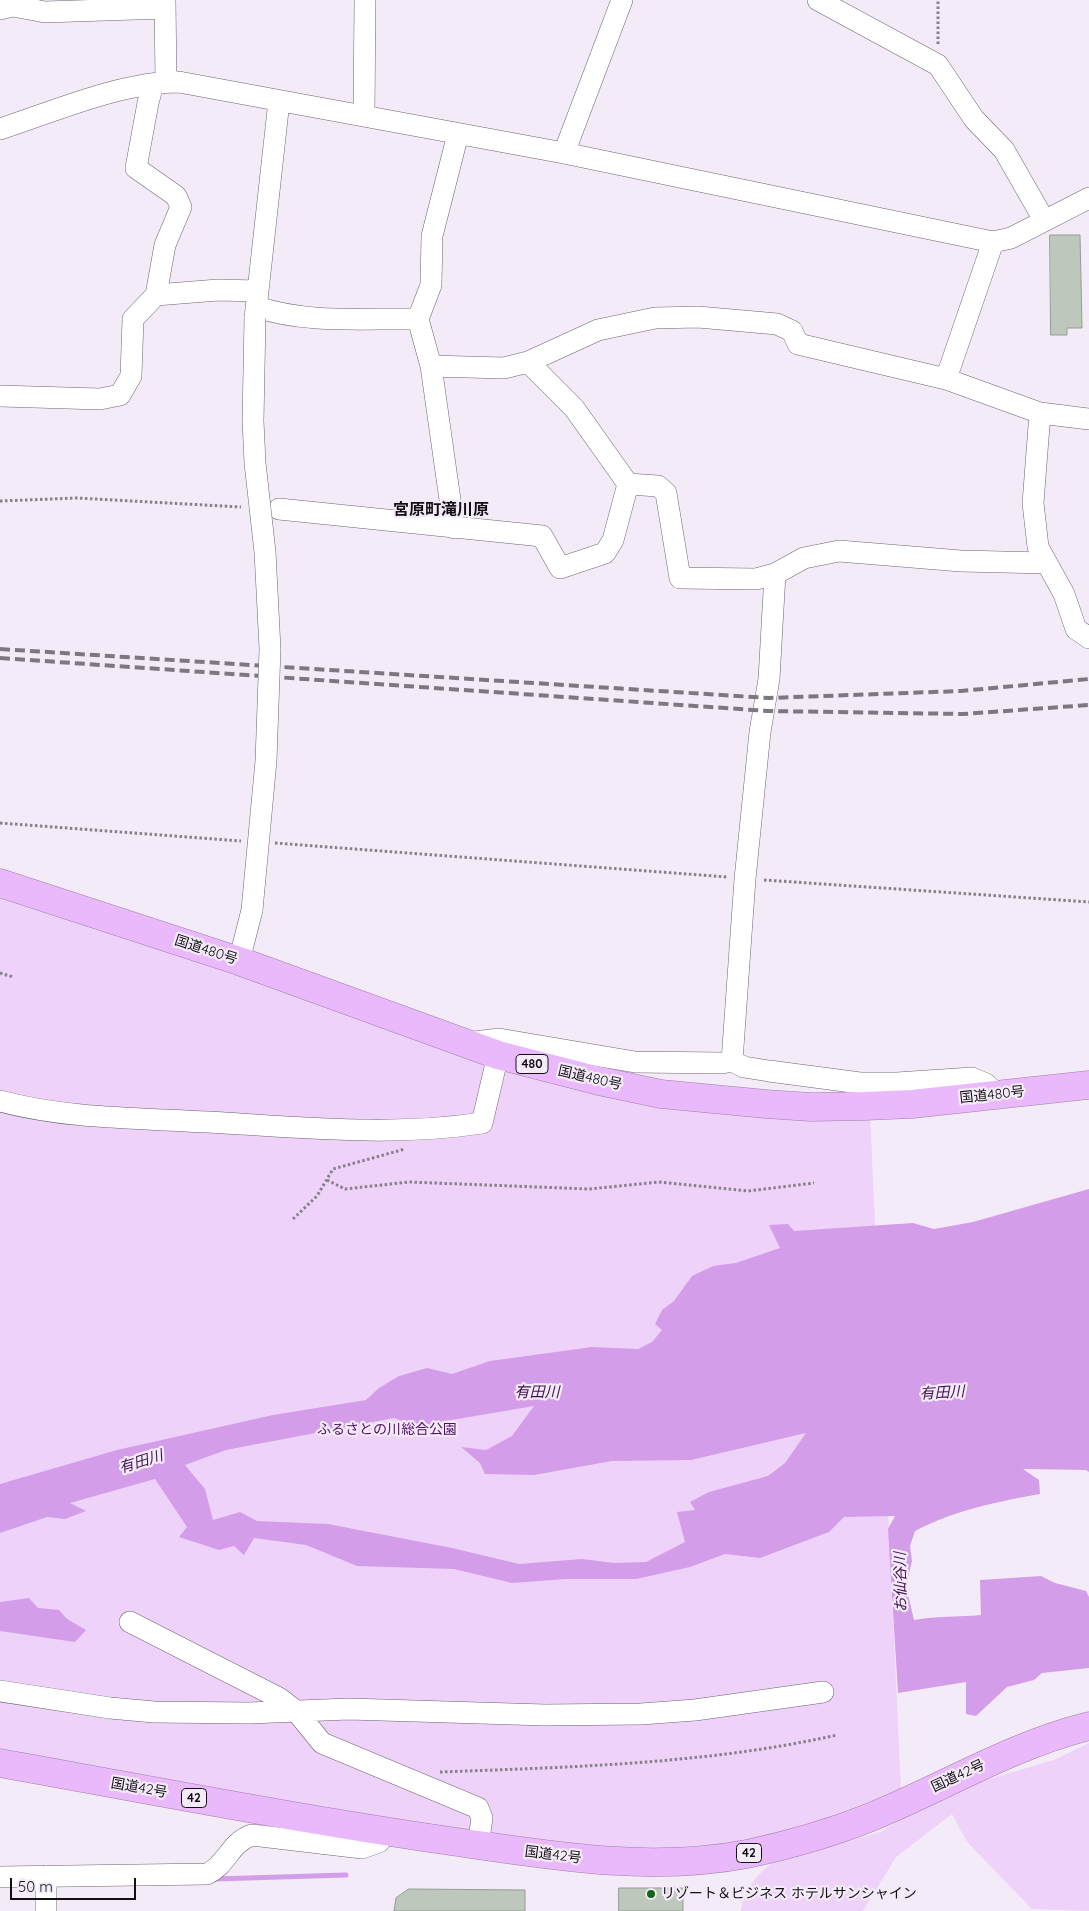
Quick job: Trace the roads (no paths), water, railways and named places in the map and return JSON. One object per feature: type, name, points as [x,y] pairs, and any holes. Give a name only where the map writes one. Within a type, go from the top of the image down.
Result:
[{"type":"highway","name":"国道480号","points":[[0,883],[239,960],[498,1055],[598,1082],[661,1094],[810,1107],[912,1104],[1089,1084]]},
{"type":"highway","name":"国道42号","points":[[0,1763],[388,1832],[569,1858],[639,1863],[743,1854],[805,1839],[870,1817],[979,1766],[1042,1740],[1089,1726]]},
{"type":"street","points":[[364,115],[365,0]]},
{"type":"street","points":[[564,153],[622,0]]},
{"type":"street","points":[[818,0],[938,65],[974,119],[1004,150],[1044,220]]},
{"type":"street","points":[[0,9],[13,6],[45,12],[165,4],[160,83],[136,168],[176,196],[181,207],[165,245],[156,294],[133,319],[131,376],[120,395],[100,399],[0,396]]},
{"type":"street","points":[[0,129],[110,94],[160,83],[199,86],[564,153],[993,242],[1011,238],[1089,198]]},
{"type":"street","points":[[239,960],[252,910],[266,761],[270,649],[265,552],[253,429],[252,369],[279,101]]},
{"type":"street","points":[[454,528],[431,366],[418,318],[431,285],[432,236],[458,134]]},
{"type":"street","points":[[946,379],[993,242]]},
{"type":"street","points":[[156,294],[218,290],[286,316],[310,318],[418,318]]},
{"type":"street","points":[[431,366],[504,368],[528,362],[598,330],[655,318],[698,317],[777,324],[792,332],[798,344],[946,379],[1040,413],[1089,419]]},
{"type":"street","points":[[528,362],[574,408],[628,484]]},
{"type":"street","points":[[1040,413],[1033,503],[1038,547],[1045,563],[1064,594],[1076,629],[1089,638]]},
{"type":"street","points":[[280,509],[542,536],[560,568],[605,553],[613,540],[628,484]]},
{"type":"street","points":[[628,484],[658,486],[666,493],[680,578],[756,579],[776,574],[804,558],[839,551],[961,561],[1045,563]]},
{"type":"street","points":[[732,1061],[745,878],[760,732],[769,679],[776,574]]},
{"type":"street","points":[[467,1044],[488,1039],[510,1040],[635,1062],[722,1063],[732,1061],[744,1067],[769,1072],[860,1083],[897,1083],[972,1078],[986,1084],[998,1095]]},
{"type":"street","points":[[0,1101],[37,1110],[162,1120],[378,1130],[456,1127],[482,1123],[498,1055]]},
{"type":"street","points":[[130,1622],[259,1686],[296,1711],[322,1743],[478,1808],[482,1818],[478,1845]]},
{"type":"street","points":[[0,1691],[133,1711],[202,1713],[349,1709],[500,1715],[641,1714],[746,1704],[823,1692]]},
{"type":"street","points":[[0,1877],[208,1874],[221,1864],[237,1843],[252,1835],[362,1848],[379,1842],[388,1832]]},
{"type":"street","points":[[46,1876],[46,1911]]},
{"type":"water","points":[[1089,1189],[1089,1472],[1086,1470],[1023,1469],[1039,1480],[1040,1494],[961,1512],[915,1531],[910,1546],[912,1561],[906,1586],[914,1620],[981,1615],[980,1580],[1041,1576],[1055,1583],[1086,1591],[1089,1597],[1089,1668],[1042,1673],[1034,1680],[1007,1687],[976,1716],[966,1714],[966,1682],[898,1693],[888,1529],[895,1516],[844,1517],[829,1532],[760,1558],[725,1554],[690,1567],[636,1579],[566,1579],[512,1583],[454,1569],[357,1566],[306,1545],[254,1538],[244,1555],[234,1546],[219,1550],[179,1537],[187,1527],[155,1479],[70,1503],[86,1511],[65,1519],[47,1517],[0,1533],[0,1484],[117,1450],[273,1415],[366,1400],[379,1388],[399,1376],[427,1368],[452,1374],[490,1361],[592,1347],[638,1349],[652,1342],[662,1330],[655,1324],[662,1310],[674,1301],[692,1276],[713,1266],[736,1263],[780,1248],[769,1225],[788,1224],[794,1231],[913,1223],[934,1229],[973,1222]],"holes":[[[534,1406],[512,1436],[486,1450],[461,1447],[480,1463],[485,1474],[534,1475],[612,1461],[691,1460],[806,1433],[785,1463],[768,1476],[709,1492],[690,1502],[695,1510],[677,1512],[685,1542],[646,1562],[614,1563],[582,1559],[519,1564],[452,1548],[328,1524],[257,1521],[240,1512],[213,1520],[205,1489],[185,1465],[226,1450],[394,1418],[416,1426]]]},
{"type":"water","points":[[29,1598],[38,1608],[59,1610],[67,1619],[86,1630],[75,1642],[0,1631],[0,1602]]},
{"type":"waterway","points":[[214,1879],[346,1875]]},
{"type":"railway","points":[[0,649],[769,698],[961,691],[1089,679]]},
{"type":"railway","points":[[0,658],[768,711],[963,714],[1089,705]]},
{"type":"place","name":"リゾート＆ビジネス ホテルサンシャイン","points":[[651,1894]]},
{"type":"district","name":"宮原町滝川原","points":[[441,510]]},
{"type":"water label","name":"有田川","points":[[537,1392]]},
{"type":"water label","name":"有田川","points":[[942,1393]]},
{"type":"water label","name":"有田川","points":[[141,1462]]},
{"type":"water label","name":"お仙谷川","points":[[901,1582]]},
{"type":"park label","name":"ふるさとの川総合公園","points":[[387,1430]]}]
